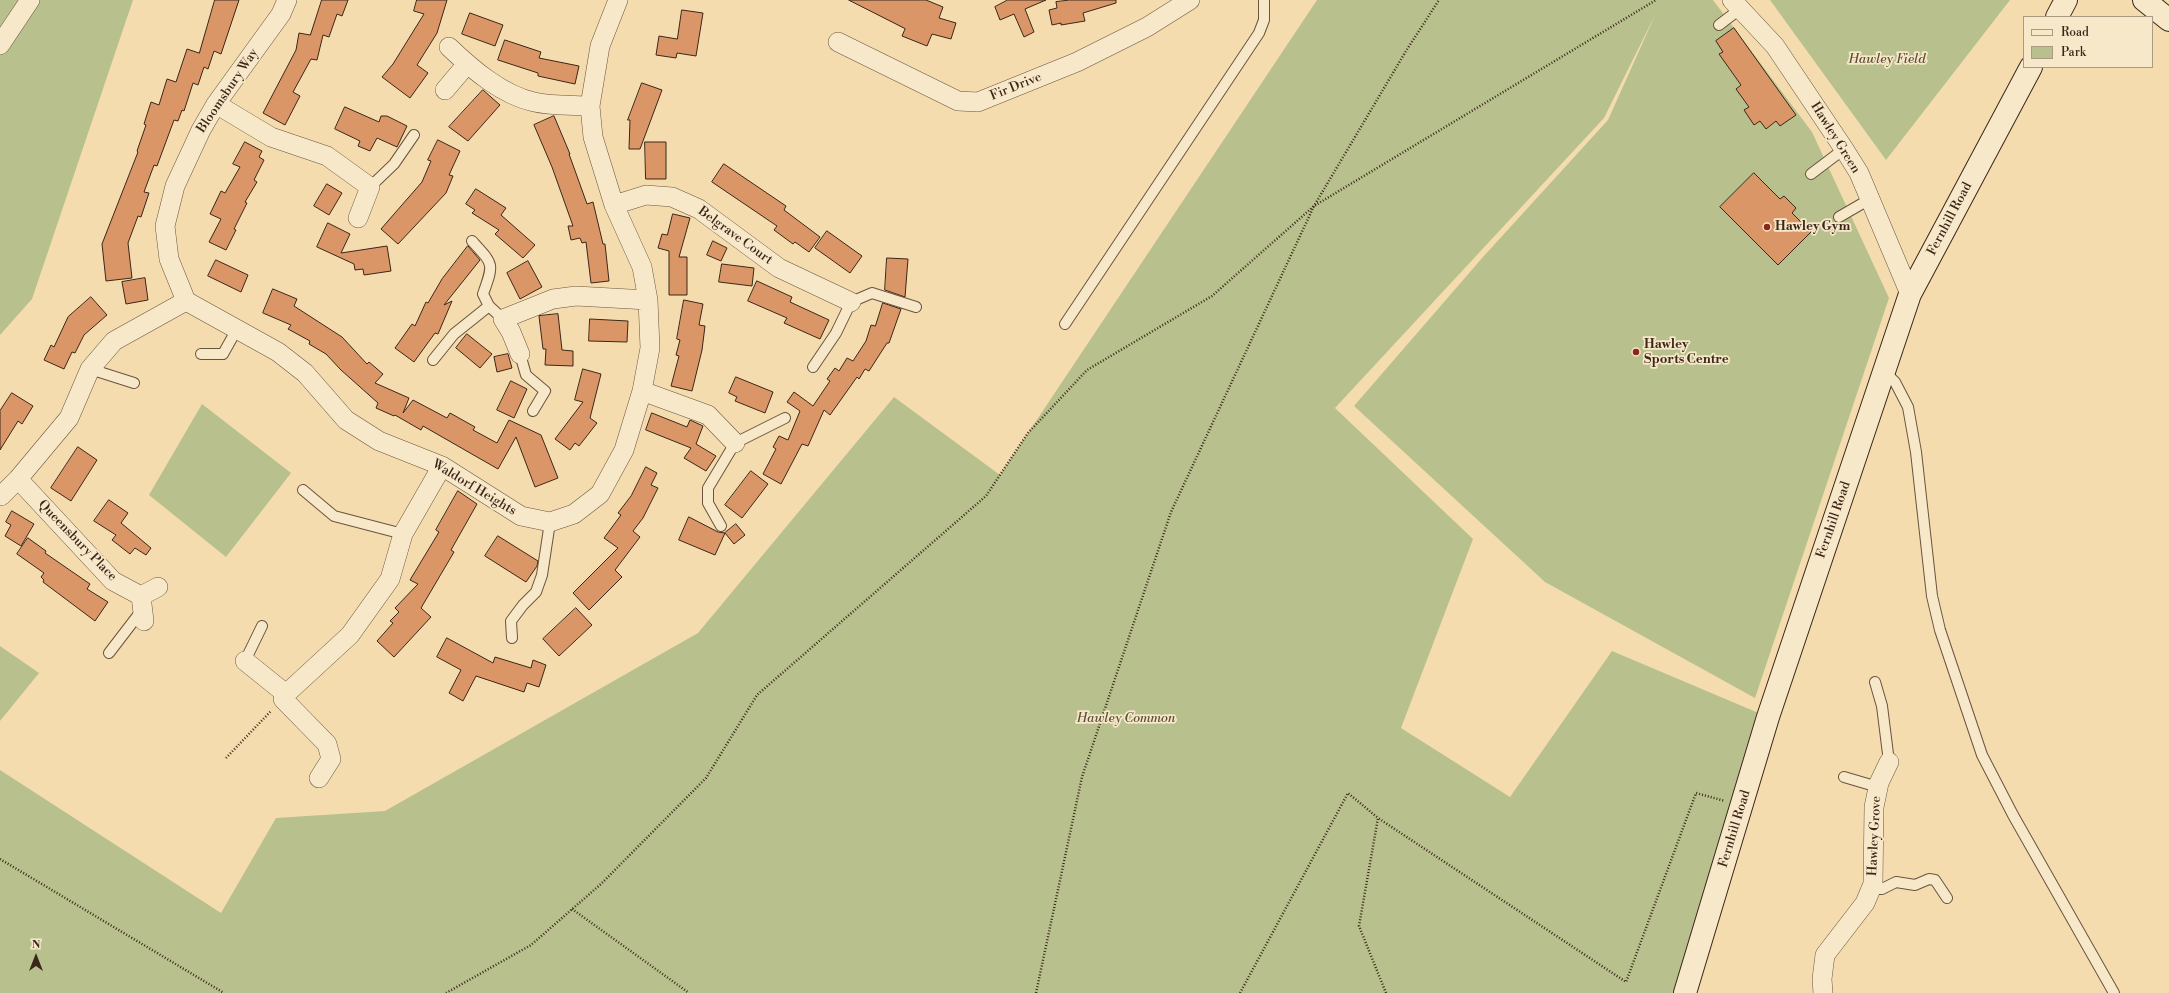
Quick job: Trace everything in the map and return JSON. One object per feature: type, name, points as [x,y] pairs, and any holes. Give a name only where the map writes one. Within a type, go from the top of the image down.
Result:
[{"type":"street","points":[[0,45],[30,0]]},
{"type":"street","name":"Bloomsbury Way","points":[[186,301],[169,259],[165,226],[175,186],[200,130],[216,104],[281,14],[287,0]]},
{"type":"street","points":[[550,522],[574,514],[600,494],[624,450],[642,391],[650,348],[648,300],[642,267],[614,205],[593,137],[590,106],[600,46],[618,0]]},
{"type":"street","name":"Fir Drive","points":[[838,42],[958,101],[978,102],[1077,62],[1147,27],[1190,0]]},
{"type":"street","points":[[2058,16],[2066,0]]},
{"type":"street","points":[[2144,0],[2169,20]]},
{"type":"street","points":[[2164,0],[2169,4]]},
{"type":"street","name":"Hawley Green","points":[[1736,5],[1775,46],[1859,173],[1910,294]]},
{"type":"street","points":[[449,48],[467,64],[513,95],[535,102],[590,106]]},
{"type":"street","points":[[445,90],[467,64]]},
{"type":"street","name":"Fernhill Road","points":[[1685,993],[1768,717],[1910,294],[2029,68]]},
{"type":"street","points":[[216,104],[271,137],[327,156],[370,187],[358,218]]},
{"type":"street","name":"Belgrave Court","points":[[614,205],[646,195],[672,197],[699,209],[779,268],[851,302]]},
{"type":"street","points":[[520,354],[511,332],[503,319],[553,299],[576,296],[648,300]]},
{"type":"street","points":[[1,496],[18,479],[69,418],[90,369],[114,341],[186,301]]},
{"type":"street","name":"Waldorf Heights","points":[[186,301],[278,352],[305,373],[346,420],[379,441],[442,466],[521,516],[550,522]]},
{"type":"street","points":[[642,391],[708,415],[735,443]]},
{"type":"street","points":[[284,697],[350,635],[390,579],[403,534],[442,466]]},
{"type":"street","name":"Queensbury Place","points":[[18,479],[113,581],[143,608]]},
{"type":"street","points":[[143,608],[158,587]]},
{"type":"street","points":[[245,661],[284,697],[327,744],[331,759],[319,778]]},
{"type":"street","name":"Hawley Grove","points":[[1823,993],[1822,978],[1825,955],[1841,933],[1855,918],[1865,903],[1872,884],[1874,807],[1878,787],[1889,762]]},
{"type":"lane","points":[[1065,324],[1259,33],[1264,20],[1264,0]]},
{"type":"lane","points":[[1719,25],[1736,5]]},
{"type":"lane","points":[[370,187],[394,164],[414,135]]},
{"type":"lane","points":[[1811,174],[1844,149]]},
{"type":"lane","points":[[1839,217],[1870,199]]},
{"type":"lane","points":[[472,241],[490,261],[491,271],[483,294],[489,306],[503,319]]},
{"type":"lane","points":[[812,367],[836,333],[851,302],[872,293],[916,307]]},
{"type":"lane","points":[[433,360],[454,334],[489,306]]},
{"type":"lane","points":[[201,354],[223,354],[237,329]]},
{"type":"lane","points":[[520,354],[526,375],[545,391],[533,411]]},
{"type":"lane","points":[[90,369],[134,383]]},
{"type":"lane","points":[[1884,371],[1895,382],[1908,407],[1916,452],[1932,596],[1940,630],[1982,755],[2013,815],[2114,993]]},
{"type":"lane","points":[[721,526],[708,503],[708,488],[735,443],[784,418]]},
{"type":"lane","points":[[303,490],[334,516],[403,534]]},
{"type":"lane","points":[[512,638],[511,621],[523,605],[536,592],[542,575],[550,522]]},
{"type":"lane","points":[[109,653],[143,608]]},
{"type":"lane","points":[[245,661],[262,626]]},
{"type":"lane","points":[[1875,682],[1882,706],[1889,762]]},
{"type":"lane","points":[[1844,777],[1878,787]]},
{"type":"lane","points":[[1870,889],[1882,889],[1896,882],[1915,885],[1929,879],[1936,880],[1947,898]]},
{"type":"path","points":[[1036,993],[1082,777],[1171,512],[1314,206],[1406,51],[1439,0]]},
{"type":"path","points":[[446,993],[531,945],[601,884],[706,778],[756,695],[986,496],[1028,433],[1087,370],[1212,296],[1314,206],[1656,0]]},
{"type":"path","points":[[226,758],[284,697]]},
{"type":"path","points":[[1240,993],[1348,793],[1378,818],[1626,982],[1696,793],[1742,805]]},
{"type":"path","points":[[1378,818],[1359,926],[1386,993]]},
{"type":"path","points":[[0,859],[224,993]]},
{"type":"path","points":[[572,909],[689,993]]},
{"type":"green space","points":[[0,0],[133,0],[32,299],[0,335]]},
{"type":"green space","name":"Hawley Common","points":[[1317,0],[1713,0],[1812,132],[1889,298],[1755,698],[1545,582],[1354,406],[1483,257],[1608,120],[1656,13],[1604,118],[1335,408],[1473,539],[1401,728],[1510,797],[1612,651],[1768,717],[1688,993],[0,993],[0,770],[221,913],[276,818],[385,811],[698,633],[894,397],[1000,475]]},
{"type":"green space","name":"Hawley Field","points":[[1770,0],[2010,0],[1886,160]]},
{"type":"green space","points":[[202,404],[291,473],[226,557],[149,495]]},
{"type":"green space","points":[[0,646],[39,673],[0,721]]},
{"type":"building","points":[[215,0],[239,0],[221,54],[214,51],[208,69],[204,67],[198,85],[193,83],[184,111],[182,110],[178,121],[174,120],[157,166],[154,165],[144,192],[149,193],[141,217],[138,216],[128,243],[132,278],[106,281],[102,244],[138,152],[137,151],[146,125],[144,124],[151,102],[159,105],[167,79],[176,82],[187,49],[199,53]]},
{"type":"building","points":[[322,0],[348,0],[342,16],[337,14],[329,37],[323,35],[317,60],[311,59],[293,92],[300,96],[285,125],[263,113],[296,50],[299,33],[310,35]]},
{"type":"building","points":[[417,0],[447,0],[437,33],[417,65],[428,73],[410,98],[382,77],[393,64],[424,14],[414,11]]},
{"type":"building","points":[[849,0],[926,0],[943,7],[939,18],[956,23],[951,39],[932,34],[927,46],[902,36],[905,29]]},
{"type":"building","points":[[1008,0],[1046,0],[1025,9],[1034,32],[1024,37],[1014,14],[1000,20],[995,7]]},
{"type":"building","points":[[1070,0],[1116,0],[1116,3],[1083,13],[1085,21],[1052,25],[1049,10],[1057,8],[1056,2]]},
{"type":"building","points":[[682,10],[703,13],[696,56],[677,53],[676,58],[656,55],[659,36],[677,39]]},
{"type":"building","points":[[470,13],[503,25],[495,46],[462,34]]},
{"type":"building","points":[[1734,28],[1796,115],[1780,126],[1776,121],[1766,129],[1760,121],[1754,125],[1744,110],[1749,107],[1736,89],[1741,85],[1719,54],[1723,52],[1716,41]]},
{"type":"building","points":[[505,40],[541,52],[539,58],[579,66],[575,84],[538,76],[538,73],[498,60]]},
{"type":"building","points":[[642,83],[662,90],[640,149],[629,149],[630,120],[628,120]]},
{"type":"building","points":[[483,90],[500,105],[468,141],[449,127]]},
{"type":"building","points":[[345,107],[379,122],[381,116],[387,116],[407,126],[397,147],[377,138],[370,151],[358,146],[360,141],[335,129]]},
{"type":"building","points":[[554,116],[570,154],[587,204],[593,202],[603,244],[605,244],[609,281],[591,283],[586,242],[582,243],[580,238],[571,240],[568,226],[573,226],[552,167],[534,125]]},
{"type":"building","points":[[438,140],[460,151],[449,175],[453,176],[446,193],[398,244],[381,229],[422,182],[431,161],[428,160]]},
{"type":"building","points":[[245,142],[262,151],[259,157],[264,160],[254,180],[257,182],[245,202],[247,203],[234,229],[236,230],[226,250],[209,242],[221,219],[210,214],[221,191],[225,193],[240,167],[233,164]]},
{"type":"building","points":[[645,142],[666,142],[666,179],[646,179]]},
{"type":"building","points":[[724,164],[786,206],[784,210],[820,237],[809,252],[795,242],[793,244],[774,230],[777,226],[712,182]]},
{"type":"building","points":[[1754,173],[1780,199],[1784,196],[1796,208],[1792,213],[1811,232],[1778,265],[1720,207]]},
{"type":"building","points":[[327,184],[342,193],[329,215],[314,206]]},
{"type":"building","points":[[476,189],[506,208],[501,215],[535,245],[523,258],[495,234],[499,230],[472,213],[475,210],[466,204]]},
{"type":"building","points":[[673,214],[690,218],[679,257],[687,257],[687,295],[669,295],[669,251],[658,248],[662,234],[667,235]]},
{"type":"building","points":[[328,223],[350,234],[341,253],[387,246],[391,271],[364,275],[363,269],[355,270],[354,264],[317,247]]},
{"type":"building","points":[[827,231],[862,256],[850,273],[815,248]]},
{"type":"building","points":[[713,241],[727,248],[721,261],[707,255]]},
{"type":"building","points":[[468,246],[480,260],[444,305],[452,301],[438,334],[435,333],[414,362],[395,348],[412,324],[415,326],[426,302],[428,303],[442,279]]},
{"type":"building","points":[[887,258],[908,259],[905,297],[885,290]]},
{"type":"building","points":[[216,260],[248,275],[241,292],[208,276]]},
{"type":"building","points":[[528,261],[542,287],[520,299],[507,273]]},
{"type":"building","points":[[722,264],[754,268],[752,286],[719,282]]},
{"type":"building","points":[[145,278],[148,300],[126,304],[122,282]]},
{"type":"building","points":[[757,281],[792,297],[790,302],[829,320],[820,339],[784,323],[787,318],[748,301]]},
{"type":"building","points":[[273,289],[297,299],[294,306],[342,337],[367,364],[369,362],[383,374],[375,383],[409,398],[403,413],[413,400],[447,418],[450,413],[475,427],[473,430],[497,443],[509,420],[541,435],[558,478],[535,487],[516,437],[498,469],[423,426],[421,430],[395,415],[394,416],[376,408],[378,403],[341,370],[326,354],[309,344],[310,341],[288,329],[291,325],[263,313]]},
{"type":"building","points":[[91,297],[107,315],[84,335],[75,353],[72,352],[64,369],[44,360],[51,345],[54,347],[68,317]]},
{"type":"building","points":[[684,300],[703,304],[699,325],[705,326],[702,350],[692,391],[671,386],[679,356],[676,355],[680,340],[677,339]]},
{"type":"building","points":[[883,303],[901,309],[889,343],[887,343],[869,371],[865,369],[859,379],[857,377],[830,415],[824,410],[808,446],[802,444],[781,484],[763,474],[776,449],[773,447],[779,436],[788,440],[800,411],[787,402],[794,392],[813,406],[830,381],[827,379],[835,368],[839,371],[847,358],[853,361],[866,341],[871,325],[875,326]]},
{"type":"building","points":[[558,314],[562,350],[573,351],[573,366],[545,365],[546,349],[543,349],[539,316]]},
{"type":"building","points":[[590,319],[628,321],[627,342],[589,341]]},
{"type":"building","points":[[467,334],[492,354],[480,368],[456,348]]},
{"type":"building","points":[[508,354],[512,368],[497,372],[494,357]]},
{"type":"building","points":[[583,369],[601,374],[590,418],[597,423],[579,446],[575,443],[570,450],[555,439],[583,402],[575,400]]},
{"type":"building","points":[[736,377],[773,392],[765,413],[735,401],[737,397],[729,393]]},
{"type":"building","points":[[511,381],[527,389],[514,418],[497,410]]},
{"type":"building","points":[[12,393],[33,406],[22,424],[18,421],[0,450],[0,411]]},
{"type":"building","points":[[652,413],[687,427],[690,420],[703,426],[696,444],[716,456],[706,471],[684,458],[691,448],[646,430]]},
{"type":"building","points":[[78,447],[97,460],[71,501],[51,488]]},
{"type":"building","points":[[646,467],[657,473],[651,485],[658,488],[643,518],[633,531],[640,537],[615,570],[622,577],[589,610],[573,593],[618,548],[604,538],[621,515],[618,513],[631,496]]},
{"type":"building","points":[[751,471],[768,484],[742,518],[725,505]]},
{"type":"building","points":[[458,491],[477,504],[451,550],[454,552],[421,608],[431,617],[394,657],[377,641],[393,623],[390,621],[399,612],[395,608],[418,584],[410,580],[439,532],[436,530]]},
{"type":"building","points":[[109,500],[128,513],[121,523],[151,548],[146,555],[135,548],[130,554],[112,540],[116,535],[94,521]]},
{"type":"building","points":[[12,511],[34,524],[21,546],[5,536],[11,525],[6,522]]},
{"type":"building","points":[[689,517],[718,532],[725,533],[715,555],[679,540]]},
{"type":"building","points":[[736,524],[745,535],[734,544],[725,533]]},
{"type":"building","points":[[498,536],[538,561],[537,566],[526,582],[485,556]]},
{"type":"building","points":[[28,538],[46,551],[45,553],[90,584],[87,589],[108,602],[95,621],[43,582],[44,580],[41,577],[44,573],[17,554]]},
{"type":"building","points":[[576,608],[592,625],[559,656],[543,639]]},
{"type":"building","points":[[447,638],[493,663],[495,657],[531,668],[533,660],[546,665],[539,687],[527,683],[524,692],[476,676],[463,701],[449,693],[461,670],[437,657]]},
{"type":"place","name":"Hawley Gym","points":[[1767,227]]},
{"type":"place","name":"Hawley Sports Centre","points":[[1636,352]]}]
